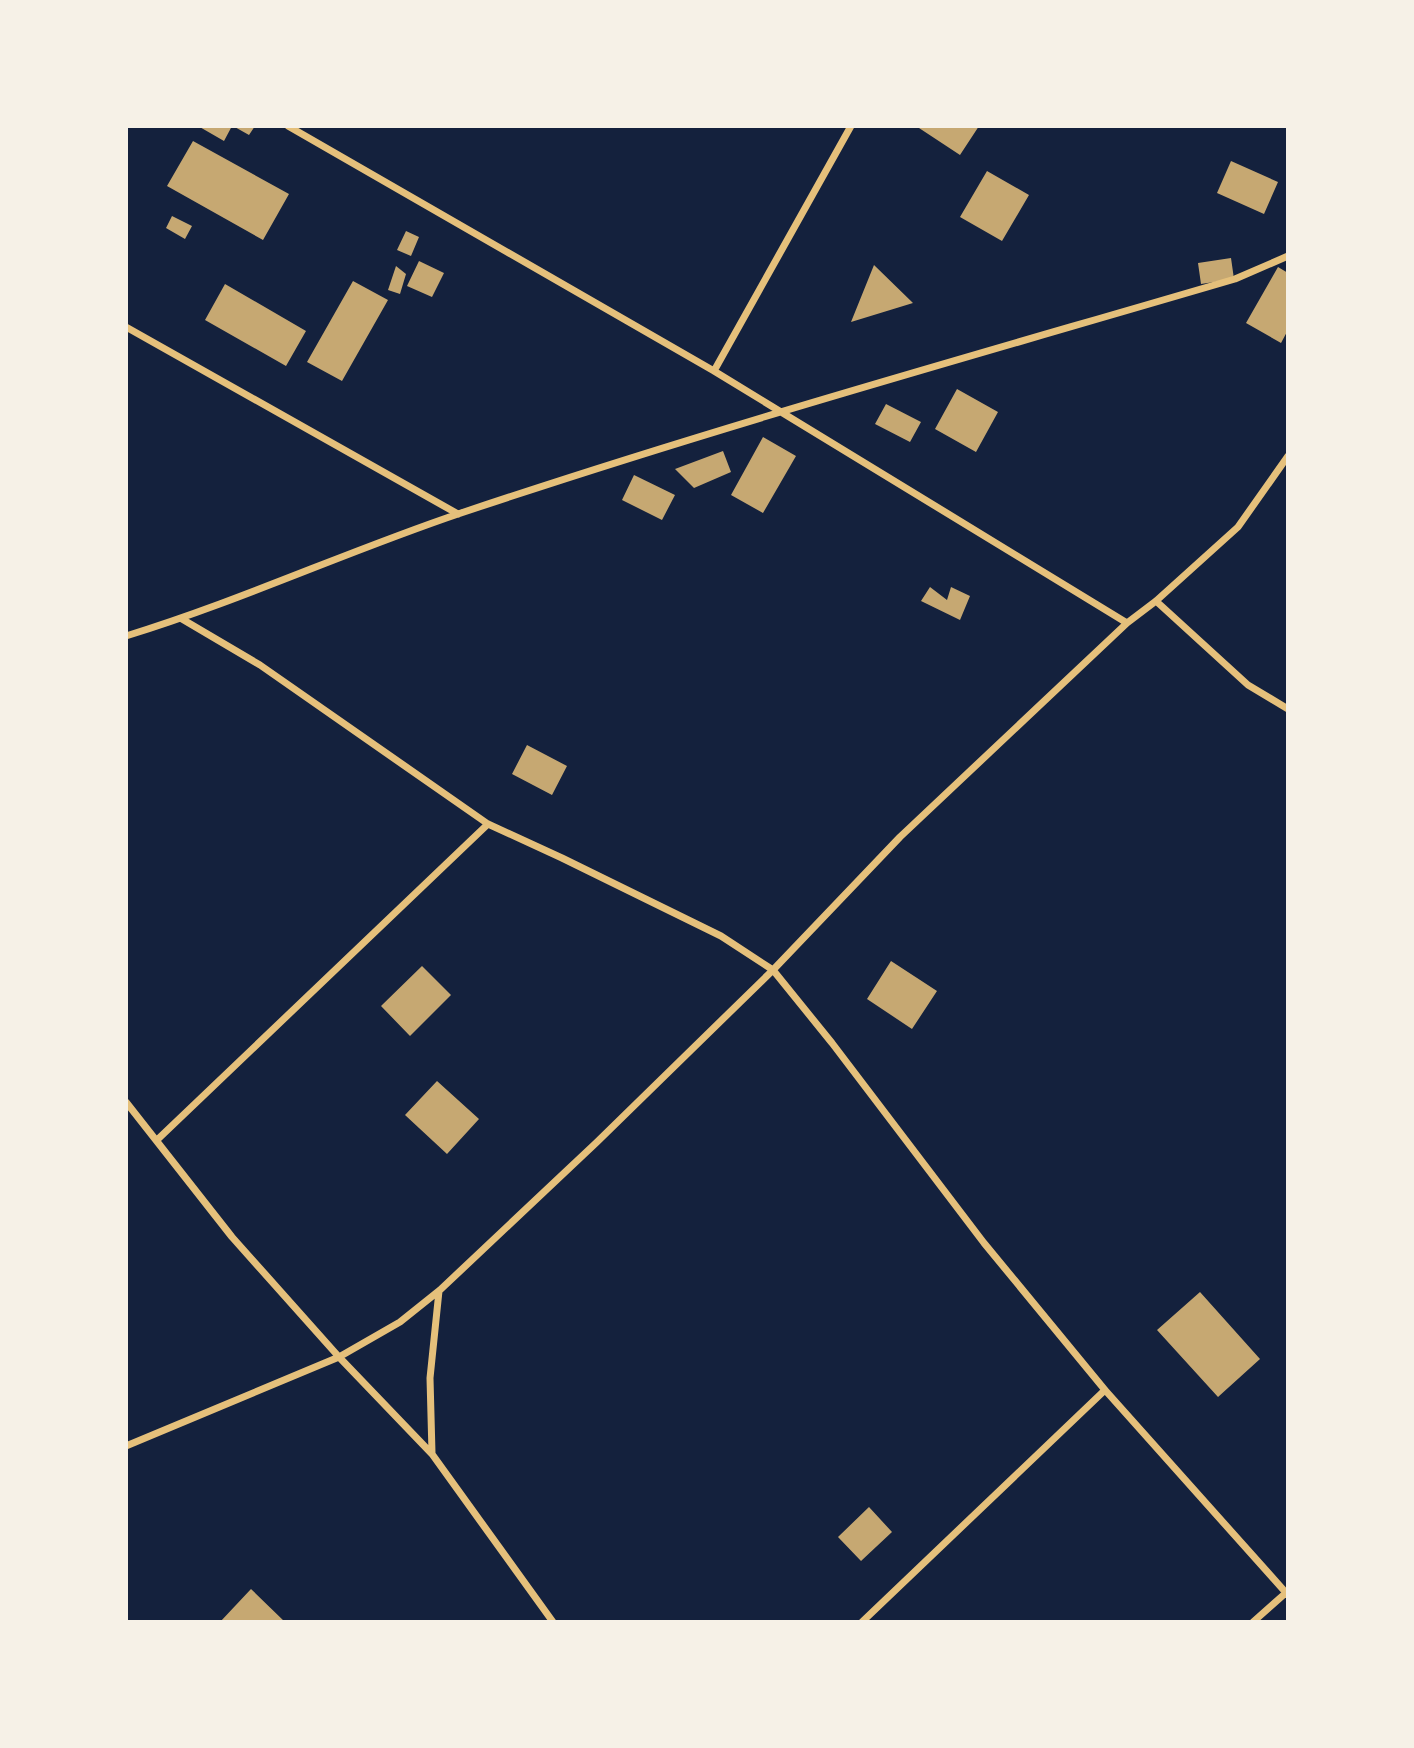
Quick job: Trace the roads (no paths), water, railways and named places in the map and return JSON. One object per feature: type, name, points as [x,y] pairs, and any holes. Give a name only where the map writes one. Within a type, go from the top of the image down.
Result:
[{"type":"street","points":[[288,126],[714,371],[1127,623]]},
{"type":"street","points":[[714,371],[851,126]]},
{"type":"street","points":[[126,636],[182,619],[458,514],[779,411],[1234,279],[1288,256]]},
{"type":"street","points":[[126,327],[458,514]]},
{"type":"street","points":[[126,1446],[339,1357],[400,1322],[440,1290],[773,970],[900,837],[1127,623],[1156,601],[1238,527],[1288,456]]},
{"type":"street","points":[[1156,601],[1248,685],[1288,709]]},
{"type":"street","points":[[182,619],[260,665],[488,824],[721,936],[773,970],[984,1243],[1105,1390],[1287,1593],[1253,1622]]},
{"type":"street","points":[[157,1140],[488,824]]},
{"type":"street","points":[[126,1102],[232,1237],[339,1357],[432,1454],[553,1622]]},
{"type":"street","points":[[432,1454],[430,1378],[440,1290]]},
{"type":"street","points":[[862,1622],[1105,1390]]}]
